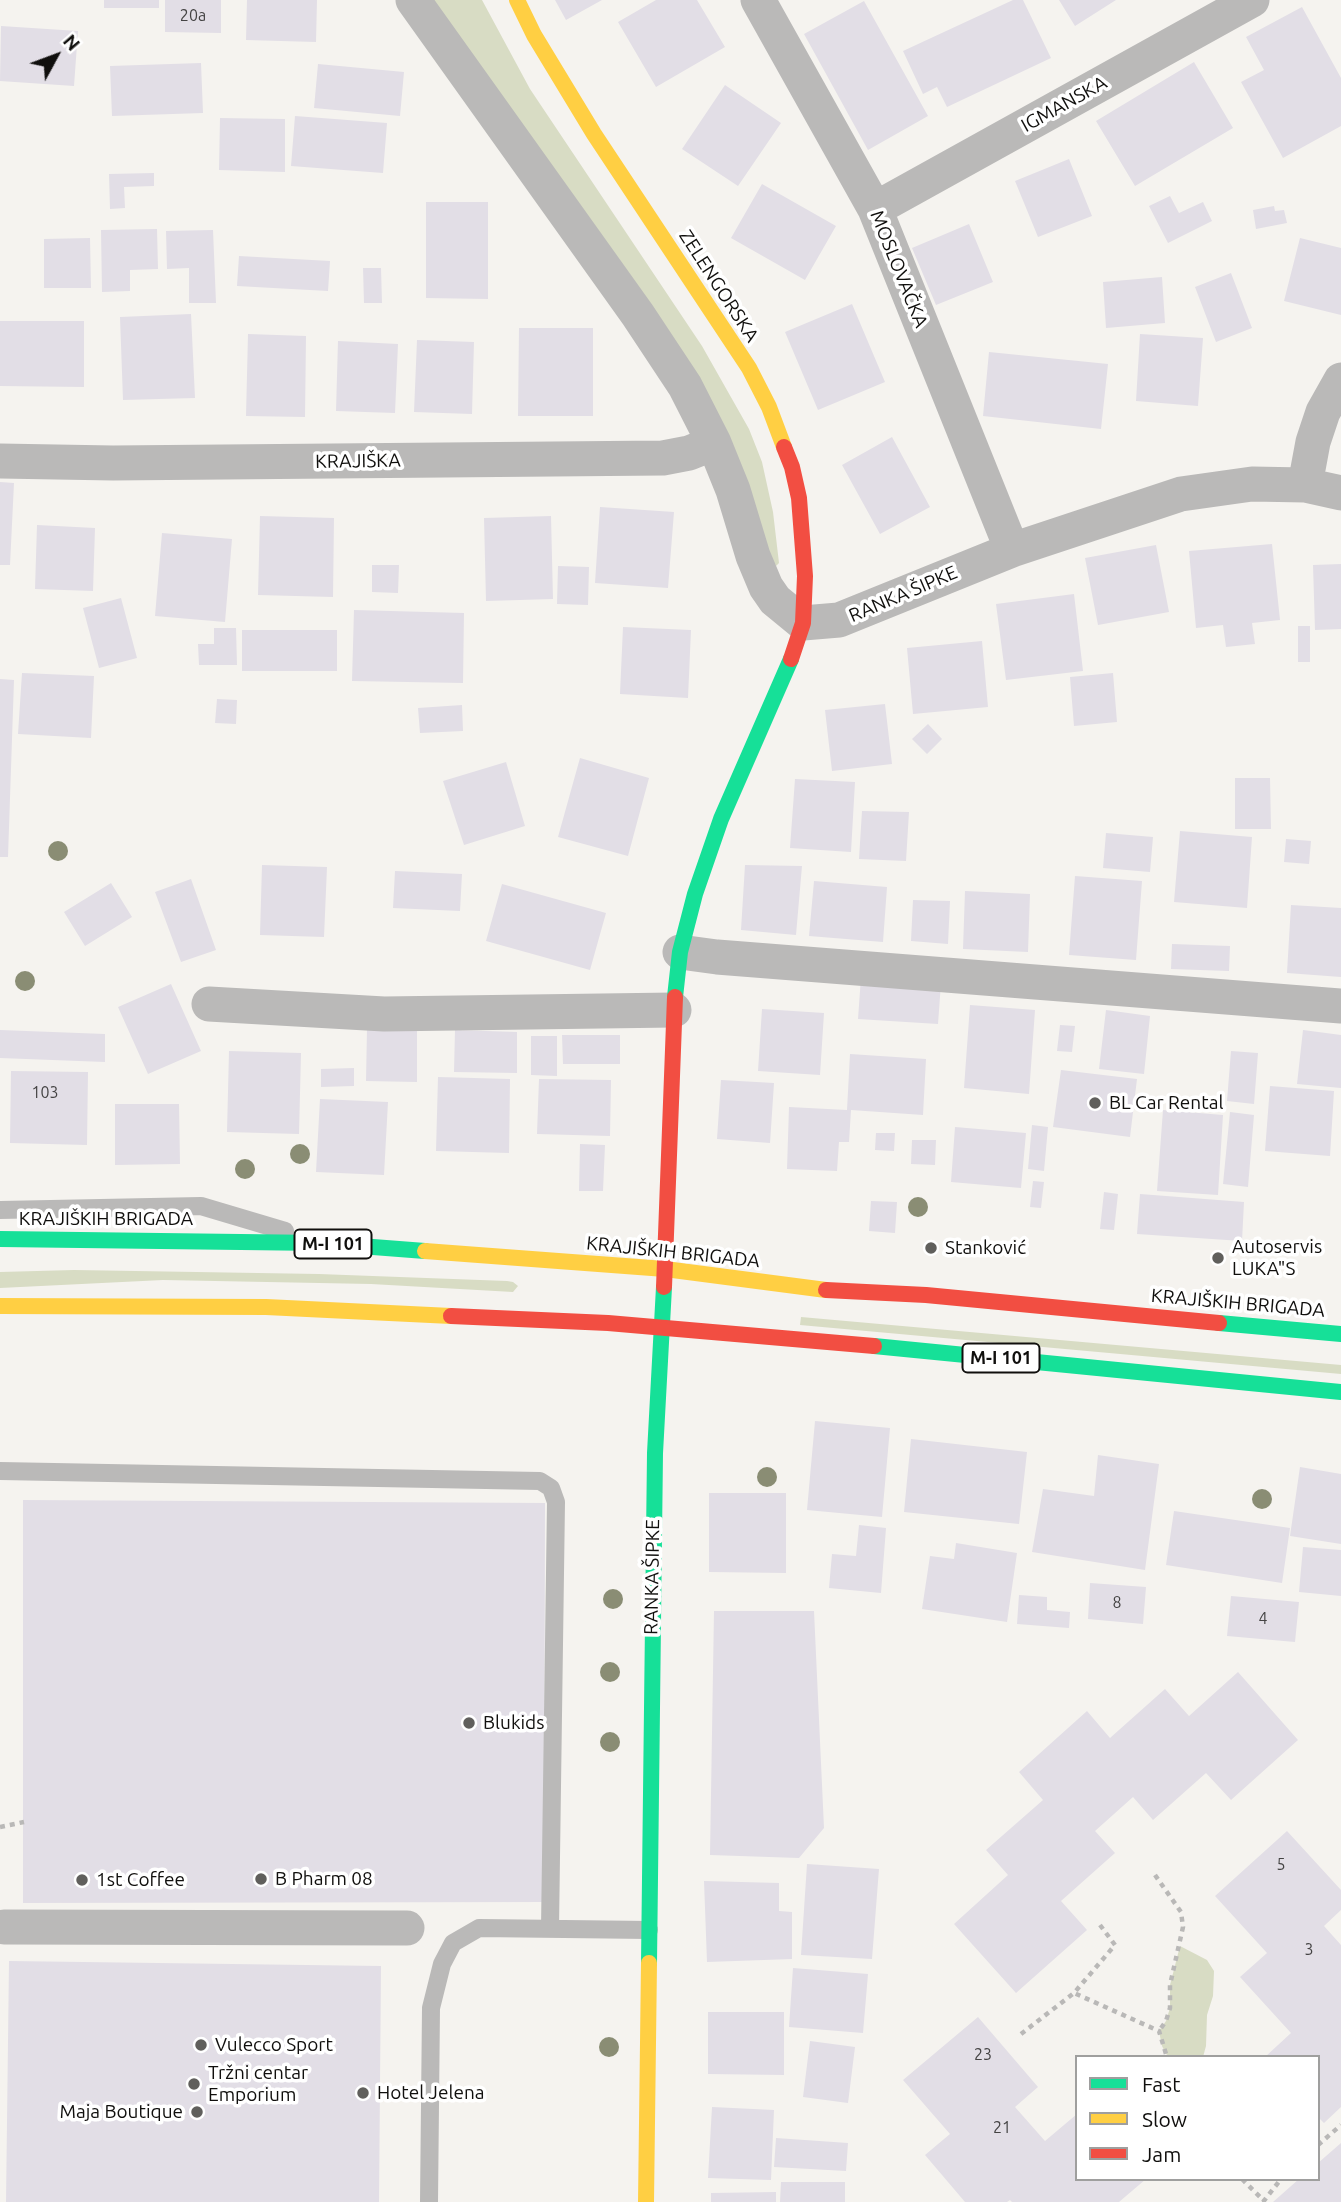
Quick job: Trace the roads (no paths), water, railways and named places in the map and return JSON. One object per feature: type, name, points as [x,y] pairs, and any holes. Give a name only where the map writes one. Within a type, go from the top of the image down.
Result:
[{"type":"main road","name":"ZELENGORSKA","points":[[517,0],[534,35],[594,135],[749,368],[769,407],[792,467],[799,498],[805,576],[803,623]]},
{"type":"main road","name":"RANKA ŠIPKE","points":[[646,2202],[651,1602],[656,1413],[665,1269],[674,1010],[680,952],[695,894],[721,819],[775,699],[803,623]]},
{"type":"main road","name":"KRAJIŠKIH BRIGADA","points":[[0,1240],[321,1243],[665,1269],[823,1290],[926,1295],[1341,1334]]},
{"type":"main road","name":"M-I 101","points":[[0,1306],[266,1307],[661,1327],[1341,1392]]},
{"type":"street","points":[[414,0],[638,315],[685,386],[714,443],[733,490],[753,556],[766,587],[775,600],[803,623]]},
{"type":"street","name":"MOSLOVAČKA","points":[[758,0],[875,209],[1012,550]]},
{"type":"street","name":"IGMANSKA","points":[[875,209],[1252,0]]},
{"type":"street","points":[[1305,485],[1317,432],[1341,380]]},
{"type":"street","name":"KRAJIŠKA","points":[[0,461],[113,463],[663,458],[689,453],[714,443]]},
{"type":"street","name":"RANKA ŠIPKE","points":[[803,623],[839,620],[1012,550],[1181,494],[1252,484],[1305,485],[1341,493]]},
{"type":"street","points":[[680,952],[1341,1006]]},
{"type":"street","points":[[209,1004],[384,1014],[674,1010]]},
{"type":"street","points":[[4,1927],[407,1928]]},
{"type":"lane","points":[[0,1210],[201,1206],[321,1243]]},
{"type":"lane","points":[[0,1471],[540,1482],[551,1488],[556,1502],[550,1928]]},
{"type":"lane","points":[[429,2202],[431,2008],[442,1965],[453,1943],[479,1928],[649,1930]]},
{"type":"place","name":"BL Car Rental","points":[[1095,1103]]},
{"type":"place","name":"Stanković","points":[[931,1248]]},
{"type":"place","name":"Autoservis LUKA\"S","points":[[1218,1258]]},
{"type":"place","name":"Blukids","points":[[469,1723]]},
{"type":"place","name":"B Pharm 08","points":[[261,1879]]},
{"type":"place","name":"1st Coffee","points":[[82,1880]]},
{"type":"place","name":"Vulecco Sport","points":[[201,2045]]},
{"type":"place","name":"Tržni centar Emporium","points":[[194,2084]]},
{"type":"place","name":"Hotel Jelena","points":[[363,2093]]},
{"type":"place","name":"Maja Boutique","points":[[197,2112]]}]
